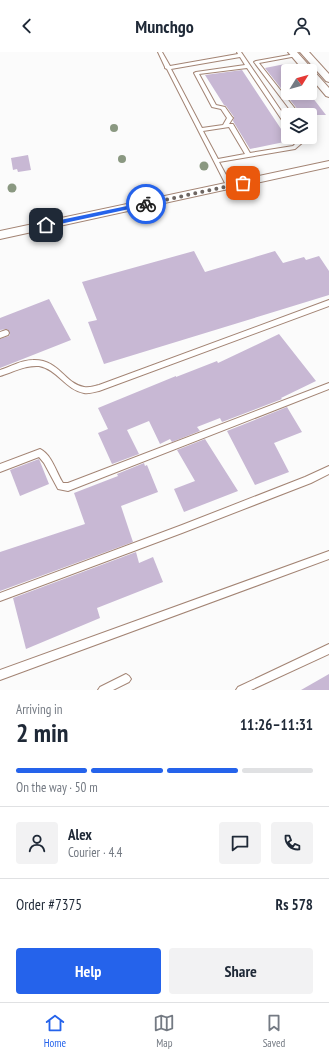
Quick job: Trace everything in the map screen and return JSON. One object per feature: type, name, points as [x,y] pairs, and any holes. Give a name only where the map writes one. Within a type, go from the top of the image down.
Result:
[{"type":"street","points":[[304,52],[329,79]]},
{"type":"street","points":[[294,53],[303,64]]},
{"type":"street","points":[[317,81],[329,94]]},
{"type":"street","points":[[0,235],[329,164]]},
{"type":"lane","points":[[160,52],[229,186]]},
{"type":"lane","points":[[292,108],[256,62],[294,53]]},
{"type":"lane","points":[[167,68],[240,54],[281,114]]},
{"type":"lane","points":[[225,126],[230,118],[223,108],[214,106],[196,73],[248,66]]},
{"type":"lane","points":[[200,130],[231,125],[248,155]]},
{"type":"lane","points":[[216,161],[295,146],[298,144]]},
{"type":"lane","points":[[0,373],[34,363],[52,368],[77,387],[84,390],[98,388],[329,303]]},
{"type":"lane","points":[[0,468],[40,453],[46,458],[61,486],[68,487],[329,386]]},
{"type":"lane","points":[[0,597],[182,529],[308,480],[329,470]]},
{"type":"lane","points":[[0,675],[329,555]]},
{"type":"lane","points":[[241,690],[329,649]]},
{"type":"lane","points":[[103,690],[126,679]]},
{"type":"building","points":[[281,65],[281,88],[265,68]]},
{"type":"building","points":[[242,70],[281,129],[281,143],[250,149],[233,121],[234,117],[224,105],[205,75]]},
{"type":"building","points":[[290,100],[314,100],[326,115],[317,115],[317,108],[296,108]]},
{"type":"building","points":[[28,155],[31,170],[18,172],[17,169],[13,170],[11,158]]},
{"type":"building","points":[[194,251],[205,272],[275,251],[283,263],[304,257],[306,260],[319,256],[329,271],[329,295],[104,364],[88,322],[97,320],[82,282]]},
{"type":"building","points":[[49,299],[71,340],[0,368],[0,339],[9,336],[10,334],[7,329],[0,330],[0,318]]},
{"type":"building","points":[[279,334],[316,381],[281,398],[282,399],[222,422],[220,418],[197,427],[200,431],[172,442],[170,439],[160,444],[149,421],[127,430],[139,454],[112,464],[98,433],[108,429],[98,408],[176,376],[217,361],[218,363]]},
{"type":"building","points":[[287,407],[302,432],[274,443],[289,472],[255,485],[227,431]]},
{"type":"building","points":[[205,439],[238,491],[184,512],[174,489],[195,481],[177,450]]},
{"type":"building","points":[[39,459],[49,484],[20,496],[10,470]]},
{"type":"building","points":[[144,463],[145,466],[147,465],[158,492],[121,506],[133,542],[0,591],[0,552],[85,524],[74,493],[118,476],[117,474]]},
{"type":"building","points":[[136,552],[139,563],[153,557],[163,582],[97,608],[100,618],[26,649],[13,598]]},
{"type":"building","points":[[329,674],[329,690],[301,690]]},
{"type":"way so far","points":[[146,204],[243,183]]},
{"type":"route","points":[[46,225],[146,204]]}]
